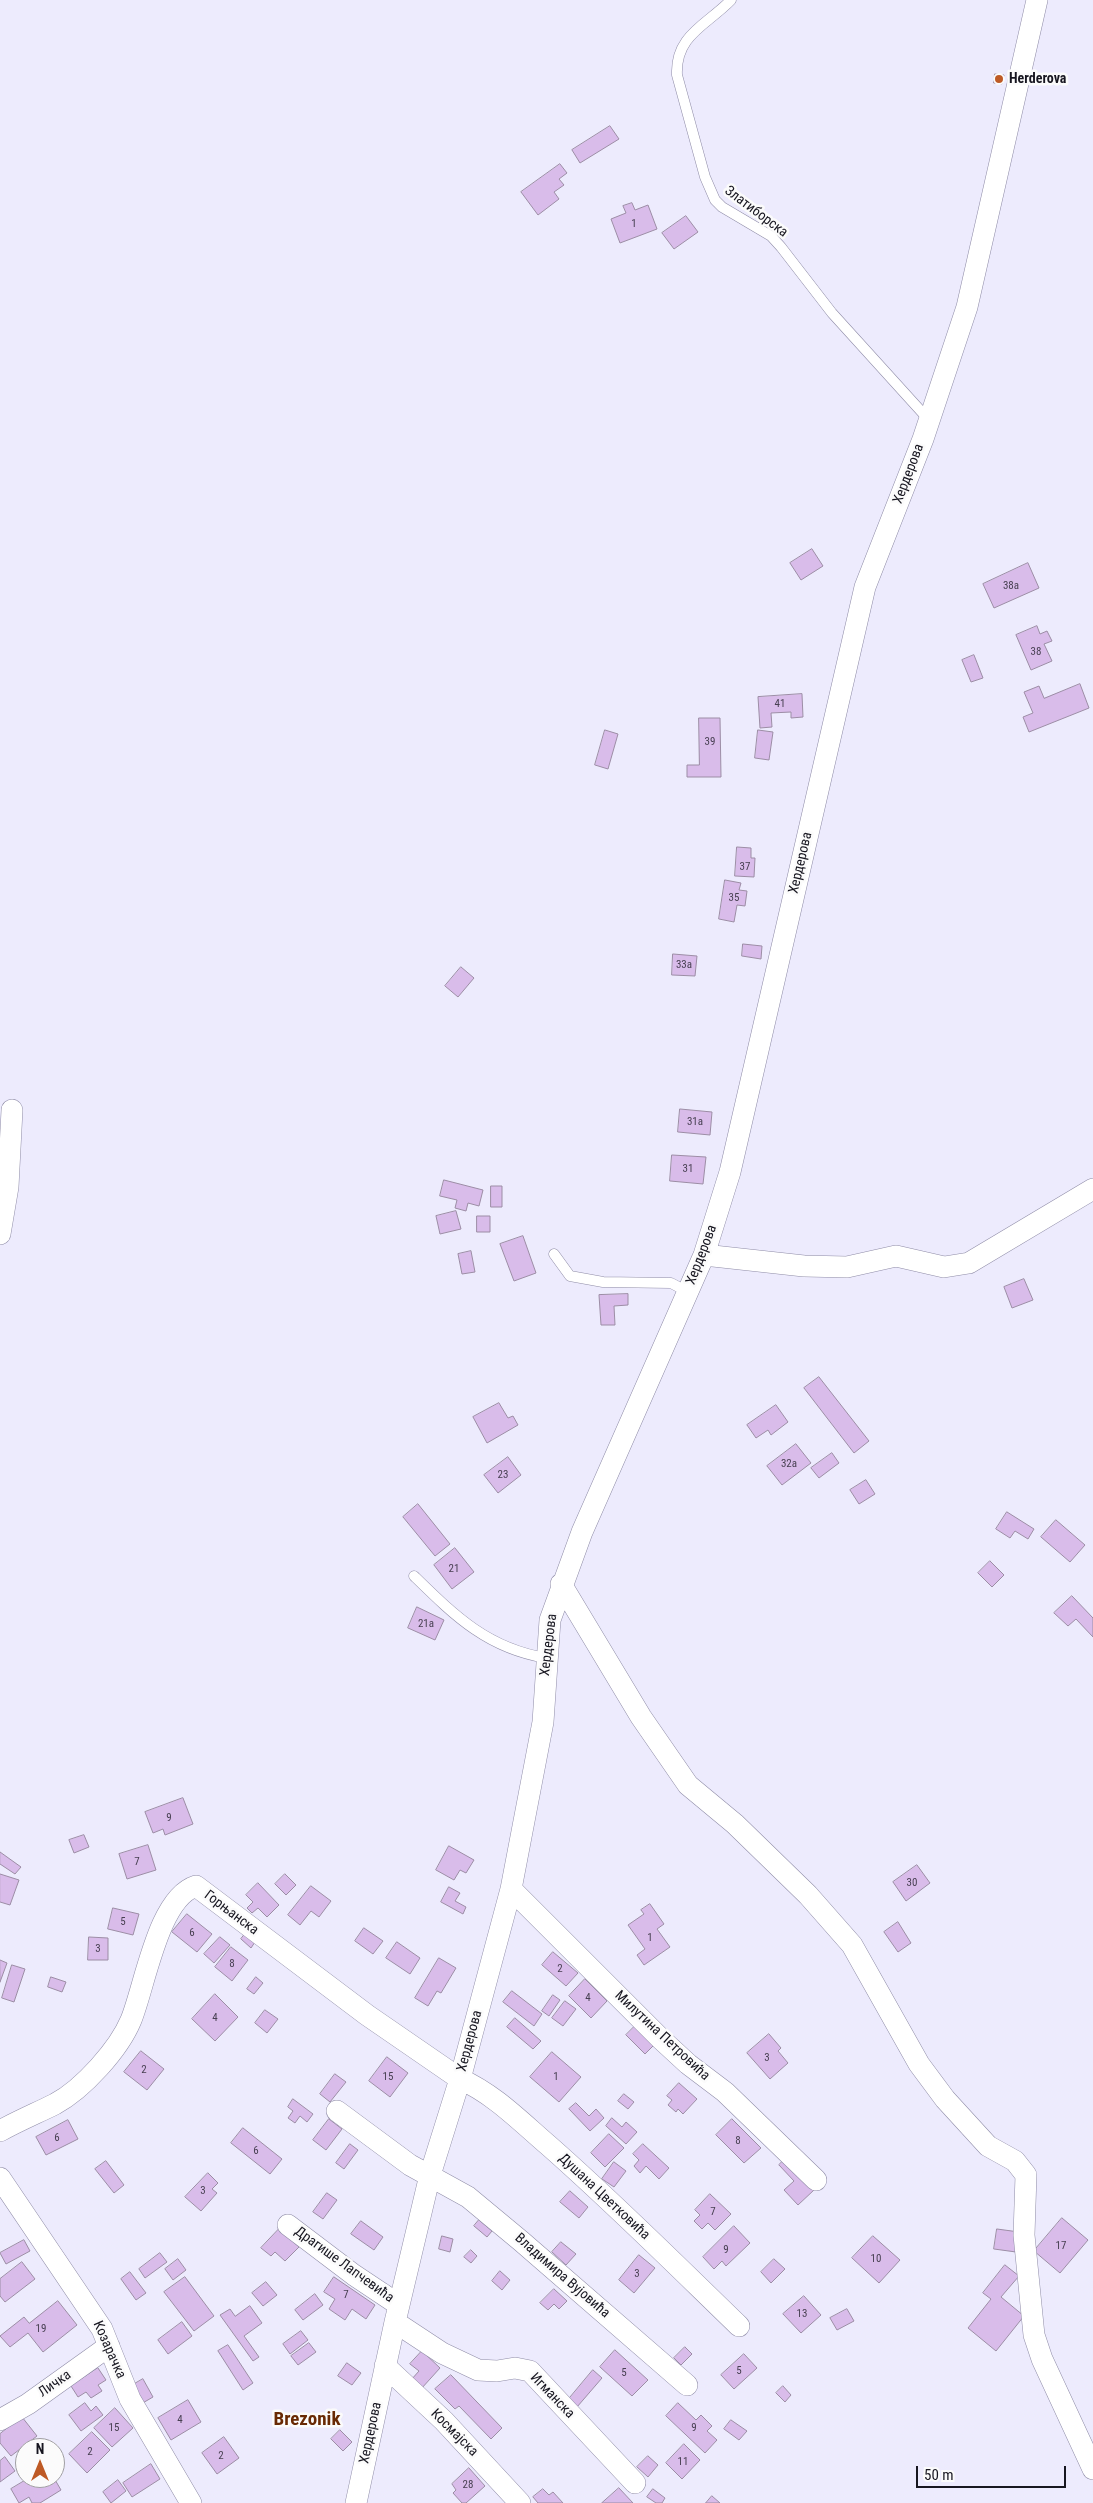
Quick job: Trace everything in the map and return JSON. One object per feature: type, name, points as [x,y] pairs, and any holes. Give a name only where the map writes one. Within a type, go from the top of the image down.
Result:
[{"type":"street","name":"Хердерова","points":[[356,2503],[385,2366],[430,2175],[460,2078],[511,1889],[543,1722],[550,1620],[561,1584],[582,1532],[704,1255],[730,1172],[865,587],[929,420],[967,307],[1037,0]]},
{"type":"street","points":[[0,1234],[8,1187],[12,1110]]},
{"type":"street","points":[[704,1255],[804,1266],[847,1268],[896,1256],[944,1267],[952,1266],[969,1263],[1093,1188]]},
{"type":"street","points":[[561,1584],[641,1717],[688,1785],[735,1824],[801,1888],[852,1945],[919,2064],[988,2146],[1015,2161],[1026,2175],[1024,2235],[1034,2334],[1042,2359],[1093,2470]]},
{"type":"street","name":"Горњанска","points":[[0,2131],[57,2103],[89,2076],[114,2048],[131,2020],[150,1953],[172,1909],[186,1889],[196,1886],[367,2015],[460,2078]]},
{"type":"street","name":"Милутина Петровића","points":[[511,1889],[662,2040],[688,2064],[724,2092],[816,2180]]},
{"type":"street","name":"Душана Цветковића","points":[[460,2078],[477,2086],[508,2110],[572,2166],[739,2326]]},
{"type":"street","name":"Владимира Вујовића","points":[[337,2112],[410,2165],[468,2197],[687,2386]]},
{"type":"street","name":"Козарачка","points":[[0,2178],[91,2311],[109,2346],[116,2369],[130,2400],[192,2503]]},
{"type":"street","name":"Драгише Лапчевића","points":[[288,2225],[354,2275],[397,2313]]},
{"type":"street","name":"Игманска","points":[[397,2313],[442,2352],[478,2370],[497,2371],[515,2368],[530,2371],[634,2483]]},
{"type":"street","name":"Личка","points":[[0,2420],[28,2404],[109,2346]]},
{"type":"street","name":"Космајска","points":[[385,2366],[450,2428],[520,2503]]},
{"type":"lane","name":"Златиборска","points":[[731,0],[684,42],[676,65],[677,75],[709,191],[722,207],[771,236],[832,313],[929,420]]},
{"type":"lane","points":[[554,1254],[570,1276],[603,1282],[670,1284],[688,1292]]},
{"type":"lane","points":[[414,1576],[460,1621],[495,1643],[522,1654],[546,1658]]},
{"type":"building","name":"Herderova","points":[[995,74],[1004,75],[1002,84],[994,83]]},
{"type":"building","points":[[610,126],[619,139],[580,163],[572,150]]},
{"type":"building","points":[[560,164],[567,173],[559,179],[564,185],[554,192],[559,199],[538,215],[521,192]]},
{"type":"building","points":[[632,203],[635,210],[648,205],[657,229],[620,243],[611,219],[626,213],[623,206]]},
{"type":"building","points":[[686,216],[698,232],[674,249],[662,233]]},
{"type":"building","points":[[812,549],[823,566],[801,580],[790,563]]},
{"type":"building","points":[[1028,563],[1039,588],[994,608],[983,584]]},
{"type":"building","points":[[1037,626],[1040,634],[1047,631],[1052,641],[1044,644],[1052,661],[1031,670],[1016,635]]},
{"type":"building","points":[[974,655],[983,678],[971,682],[962,660]]},
{"type":"building","points":[[1080,684],[1089,708],[1029,732],[1023,717],[1033,713],[1024,692],[1039,686],[1044,698]]},
{"type":"building","points":[[802,694],[803,717],[791,718],[791,712],[771,713],[772,727],[760,728],[758,697]]},
{"type":"building","points":[[699,718],[720,718],[721,777],[687,777],[687,765],[699,765]]},
{"type":"building","points":[[605,730],[618,734],[608,769],[595,765]]},
{"type":"building","points":[[758,730],[773,732],[769,760],[755,758]]},
{"type":"building","points":[[737,847],[751,848],[751,858],[755,858],[754,877],[735,876]]},
{"type":"building","points":[[725,880],[741,883],[739,890],[747,891],[745,906],[737,905],[734,922],[719,919]]},
{"type":"building","points":[[743,944],[762,946],[761,959],[742,956]]},
{"type":"building","points":[[673,954],[697,956],[695,976],[672,975]]},
{"type":"building","points":[[461,967],[474,978],[458,997],[445,986]]},
{"type":"building","points":[[680,1109],[712,1112],[710,1135],[678,1132]]},
{"type":"building","points":[[672,1155],[706,1157],[703,1184],[670,1181]]},
{"type":"building","points":[[444,1180],[483,1190],[479,1206],[468,1203],[466,1211],[455,1208],[457,1200],[440,1196]]},
{"type":"building","points":[[491,1186],[502,1186],[502,1207],[491,1207]]},
{"type":"building","points":[[456,1211],[461,1229],[440,1234],[436,1216]]},
{"type":"building","points":[[477,1216],[490,1216],[490,1232],[477,1232]]},
{"type":"building","points":[[523,1236],[536,1273],[514,1281],[500,1244]]},
{"type":"building","points":[[471,1251],[475,1272],[462,1274],[458,1254]]},
{"type":"building","points":[[1024,1279],[1033,1300],[1012,1308],[1004,1287]]},
{"type":"building","points":[[628,1294],[628,1305],[614,1306],[615,1325],[601,1325],[599,1295]]},
{"type":"building","points":[[819,1377],[869,1441],[854,1453],[804,1388]]},
{"type":"building","points":[[499,1403],[508,1418],[513,1416],[518,1425],[487,1443],[473,1417]]},
{"type":"building","points":[[776,1405],[788,1422],[771,1435],[768,1430],[756,1438],[747,1425]]},
{"type":"building","points":[[796,1444],[811,1463],[782,1485],[767,1466]]},
{"type":"building","points":[[832,1453],[839,1463],[819,1478],[811,1468]]},
{"type":"building","points":[[508,1457],[521,1475],[498,1493],[484,1475]]},
{"type":"building","points":[[866,1480],[875,1494],[859,1504],[850,1490]]},
{"type":"building","points":[[418,1504],[450,1544],[435,1556],[403,1517]]},
{"type":"building","points":[[1007,1512],[1034,1529],[1028,1539],[1015,1531],[1010,1538],[996,1529]]},
{"type":"building","points":[[1056,1520],[1085,1545],[1070,1562],[1041,1537]]},
{"type":"building","points":[[455,1548],[474,1572],[452,1589],[434,1565]]},
{"type":"building","points":[[990,1561],[1004,1575],[992,1587],[978,1573]]},
{"type":"building","points":[[1072,1596],[1093,1618],[1093,1637],[1076,1619],[1068,1626],[1054,1613]]},
{"type":"building","points":[[417,1607],[444,1620],[435,1640],[408,1628]]},
{"type":"building","points":[[183,1798],[193,1824],[165,1835],[163,1829],[153,1833],[145,1812]]},
{"type":"building","points":[[84,1835],[89,1847],[74,1853],[69,1840]]},
{"type":"building","points":[[148,1845],[156,1870],[127,1879],[119,1854]]},
{"type":"building","points":[[449,1846],[474,1860],[466,1873],[460,1870],[454,1880],[436,1870]]},
{"type":"building","points":[[0,1852],[21,1867],[15,1874],[0,1864]]},
{"type":"building","points":[[917,1865],[930,1883],[906,1901],[893,1882]]},
{"type":"building","points":[[0,1874],[19,1880],[10,1905],[0,1902]]},
{"type":"building","points":[[285,1874],[296,1885],[286,1895],[275,1884]]},
{"type":"building","points":[[258,1883],[279,1905],[267,1917],[258,1908],[252,1913],[247,1908],[253,1902],[246,1895]]},
{"type":"building","points":[[311,1886],[331,1901],[319,1917],[311,1911],[300,1925],[288,1915]]},
{"type":"building","points":[[449,1887],[460,1893],[455,1901],[466,1907],[463,1914],[441,1902]]},
{"type":"building","points":[[650,1904],[664,1924],[657,1929],[670,1947],[644,1965],[637,1955],[645,1949],[628,1925],[644,1914],[641,1910]]},
{"type":"building","points":[[113,1908],[139,1914],[133,1935],[108,1929]]},
{"type":"building","points":[[187,1914],[212,1934],[197,1952],[172,1932]]},
{"type":"building","points":[[898,1922],[911,1943],[898,1952],[884,1932]]},
{"type":"building","points":[[364,1928],[383,1941],[373,1954],[355,1941]]},
{"type":"building","points":[[245,1934],[255,1942],[251,1948],[241,1939]]},
{"type":"building","points":[[89,1937],[108,1938],[108,1960],[88,1960]]},
{"type":"building","points":[[220,1937],[230,1945],[214,1963],[204,1954]]},
{"type":"building","points":[[397,1942],[420,1958],[410,1974],[386,1958]]},
{"type":"building","points":[[231,1947],[248,1960],[232,1981],[215,1967]]},
{"type":"building","points":[[553,1952],[578,1973],[566,1986],[542,1965]]},
{"type":"building","points":[[439,1958],[456,1968],[441,1993],[437,1991],[428,2006],[415,1998]]},
{"type":"building","points":[[0,1960],[7,1963],[0,1982]]},
{"type":"building","points":[[12,1965],[25,1969],[14,2002],[2,1998]]},
{"type":"building","points":[[51,1977],[66,1982],[62,1992],[48,1987]]},
{"type":"building","points":[[256,1977],[263,1983],[254,1994],[247,1989]]},
{"type":"building","points":[[585,1979],[607,2001],[591,2018],[569,1996]]},
{"type":"building","points":[[512,1991],[542,2014],[534,2026],[503,2002]]},
{"type":"building","points":[[215,1994],[238,2017],[215,2041],[192,2019]]},
{"type":"building","points":[[553,1995],[560,2000],[549,2016],[542,2011]]},
{"type":"building","points":[[565,2001],[576,2009],[563,2026],[552,2018]]},
{"type":"building","points":[[265,2010],[278,2019],[267,2033],[255,2023]]},
{"type":"building","points":[[515,2018],[541,2041],[533,2049],[507,2027]]},
{"type":"building","points":[[636,2025],[655,2044],[645,2054],[626,2035]]},
{"type":"building","points":[[769,2034],[781,2048],[778,2051],[788,2063],[770,2079],[747,2053]]},
{"type":"building","points":[[141,2051],[164,2069],[147,2090],[124,2072]]},
{"type":"building","points":[[552,2052],[581,2077],[559,2102],[530,2077]]},
{"type":"building","points":[[387,2057],[408,2073],[390,2097],[369,2081]]},
{"type":"building","points":[[335,2074],[346,2082],[330,2102],[320,2094]]},
{"type":"building","points":[[679,2083],[697,2099],[683,2114],[678,2109],[676,2112],[668,2105],[672,2100],[667,2096]]},
{"type":"building","points":[[624,2094],[634,2102],[628,2109],[618,2101]]},
{"type":"building","points":[[293,2099],[313,2114],[307,2122],[300,2116],[295,2123],[288,2118],[293,2111],[288,2107]]},
{"type":"building","points":[[576,2103],[589,2116],[596,2109],[604,2118],[590,2131],[569,2109]]},
{"type":"building","points":[[612,2118],[622,2127],[626,2122],[637,2132],[626,2144],[606,2126]]},
{"type":"building","points":[[329,2119],[342,2129],[326,2150],[313,2140]]},
{"type":"building","points":[[732,2119],[761,2148],[744,2163],[716,2135]]},
{"type":"building","points":[[68,2120],[78,2139],[46,2155],[36,2137]]},
{"type":"building","points":[[243,2128],[282,2159],[270,2174],[231,2143]]},
{"type":"building","points":[[609,2134],[624,2148],[605,2167],[591,2153]]},
{"type":"building","points":[[350,2144],[358,2150],[344,2169],[336,2163]]},
{"type":"building","points":[[643,2144],[669,2168],[659,2179],[646,2166],[640,2173],[634,2166],[639,2160],[633,2154]]},
{"type":"building","points":[[784,2160],[814,2190],[798,2205],[784,2190],[794,2181],[779,2165]]},
{"type":"building","points":[[106,2161],[124,2185],[114,2193],[95,2169]]},
{"type":"building","points":[[614,2162],[626,2171],[614,2187],[602,2179]]},
{"type":"building","points":[[208,2173],[218,2183],[212,2189],[217,2193],[201,2211],[185,2197]]},
{"type":"building","points":[[570,2191],[588,2207],[579,2218],[560,2202]]},
{"type":"building","points":[[327,2193],[337,2200],[323,2219],[313,2212]]},
{"type":"building","points":[[710,2194],[731,2214],[715,2230],[708,2223],[702,2229],[694,2221],[700,2215],[695,2210]]},
{"type":"building","points":[[1062,2218],[1088,2240],[1060,2273],[1034,2251]]},
{"type":"building","points":[[479,2220],[492,2231],[487,2237],[474,2226]]},
{"type":"building","points":[[361,2221],[383,2237],[374,2250],[351,2234]]},
{"type":"building","points":[[734,2226],[750,2243],[726,2266],[722,2261],[714,2269],[703,2257]]},
{"type":"building","points":[[279,2229],[299,2247],[285,2261],[275,2252],[271,2256],[261,2248]]},
{"type":"building","points":[[997,2229],[1019,2232],[1016,2252],[994,2249]]},
{"type":"building","points":[[442,2236],[453,2239],[450,2252],[439,2249]]},
{"type":"building","points":[[873,2236],[900,2260],[879,2283],[852,2258]]},
{"type":"building","points":[[24,2240],[30,2251],[6,2264],[0,2253]]},
{"type":"building","points":[[561,2242],[576,2254],[566,2265],[552,2252]]},
{"type":"building","points":[[471,2250],[477,2256],[471,2263],[464,2257]]},
{"type":"building","points":[[160,2253],[167,2262],[145,2278],[139,2269]]},
{"type":"building","points":[[639,2255],[655,2268],[634,2293],[619,2280]]},
{"type":"building","points":[[178,2259],[186,2270],[173,2280],[165,2269]]},
{"type":"building","points":[[774,2259],[785,2269],[771,2283],[761,2272]]},
{"type":"building","points":[[22,2262],[35,2279],[5,2302],[0,2296],[0,2279]]},
{"type":"building","points":[[1005,2265],[1019,2276],[1001,2297],[1024,2316],[996,2351],[968,2328],[991,2299],[983,2293]]},
{"type":"building","points":[[500,2271],[510,2280],[502,2290],[492,2281]]},
{"type":"building","points":[[130,2272],[146,2293],[136,2300],[121,2279]]},
{"type":"building","points":[[185,2277],[214,2316],[194,2331],[164,2292]]},
{"type":"building","points":[[334,2277],[375,2305],[366,2319],[352,2309],[345,2320],[329,2309],[335,2299],[324,2292]]},
{"type":"building","points":[[266,2282],[277,2295],[263,2306],[252,2293]]},
{"type":"building","points":[[554,2289],[567,2301],[559,2309],[554,2304],[548,2310],[540,2303]]},
{"type":"building","points":[[315,2294],[323,2305],[303,2320],[295,2310]]},
{"type":"building","points":[[804,2296],[821,2315],[801,2333],[783,2314]]},
{"type":"building","points":[[58,2301],[77,2325],[43,2352],[28,2333],[10,2347],[0,2336],[24,2317],[29,2323]]},
{"type":"building","points":[[250,2306],[262,2323],[244,2336],[259,2357],[253,2361],[220,2315],[230,2309],[235,2316]]},
{"type":"building","points":[[847,2309],[854,2321],[837,2330],[830,2318]]},
{"type":"building","points":[[182,2322],[192,2336],[168,2354],[158,2340]]},
{"type":"building","points":[[301,2331],[308,2340],[290,2354],[283,2344]]},
{"type":"building","points":[[309,2343],[316,2352],[298,2365],[291,2356]]},
{"type":"building","points":[[228,2345],[253,2383],[243,2390],[218,2351]]},
{"type":"building","points":[[685,2347],[692,2354],[681,2365],[674,2358]]},
{"type":"building","points":[[615,2350],[648,2380],[632,2396],[600,2367]]},
{"type":"building","points":[[422,2351],[440,2368],[421,2389],[411,2380],[419,2371],[410,2364]]},
{"type":"building","points":[[744,2354],[757,2368],[734,2389],[721,2375]]},
{"type":"building","points":[[347,2363],[361,2373],[352,2385],[338,2376]]},
{"type":"building","points":[[98,2368],[106,2380],[98,2385],[102,2391],[91,2398],[86,2392],[78,2397],[71,2386]]},
{"type":"building","points":[[593,2370],[602,2378],[577,2407],[568,2400]]},
{"type":"building","points":[[451,2375],[502,2428],[491,2439],[459,2406],[455,2409],[435,2389]]},
{"type":"building","points":[[143,2379],[153,2397],[141,2404],[131,2386]]},
{"type":"building","points":[[783,2386],[791,2395],[785,2402],[776,2393]]},
{"type":"building","points":[[188,2400],[201,2422],[171,2440],[158,2418]]},
{"type":"building","points":[[85,2403],[91,2411],[96,2406],[103,2415],[81,2431],[69,2415]]},
{"type":"building","points":[[678,2403],[696,2420],[701,2415],[712,2426],[707,2431],[717,2440],[705,2453],[666,2416]]},
{"type":"building","points":[[115,2408],[133,2428],[112,2447],[94,2428]]},
{"type":"building","points":[[22,2417],[37,2436],[34,2438],[15,2438],[15,2453],[11,2456],[0,2443],[0,2434]]},
{"type":"building","points":[[731,2420],[747,2431],[739,2440],[724,2429]]},
{"type":"building","points":[[340,2430],[352,2442],[343,2451],[331,2439]]},
{"type":"building","points":[[92,2432],[110,2450],[87,2473],[69,2454]]},
{"type":"building","points":[[224,2437],[239,2458],[217,2474],[202,2453]]},
{"type":"building","points":[[684,2444],[700,2460],[682,2479],[666,2463]]},
{"type":"building","points":[[648,2456],[658,2465],[648,2477],[637,2467]]},
{"type":"building","points":[[5,2457],[15,2471],[0,2482],[0,2461]]},
{"type":"building","points":[[151,2464],[160,2479],[132,2497],[123,2483]]},
{"type":"building","points":[[469,2468],[485,2486],[466,2503],[462,2503],[453,2493],[456,2490],[452,2484]]},
{"type":"building","points":[[118,2480],[126,2491],[111,2503],[103,2492]]},
{"type":"building","points":[[15,2487],[60,2488],[61,2490],[40,2503],[32,2503],[29,2497],[19,2503],[11,2489]]},
{"type":"building","points":[[619,2488],[633,2503],[602,2503]]},
{"type":"building","points":[[543,2489],[549,2495],[553,2492],[563,2503],[538,2503],[533,2497]]},
{"type":"building","points":[[653,2489],[665,2498],[662,2503],[656,2503],[647,2497]]},
{"type":"building","points":[[712,2496],[720,2503],[706,2503]]},
{"type":"place","name":"Herderova","points":[[999,79]]},
{"type":"district","name":"Brezonik","points":[[307,2420]]}]
